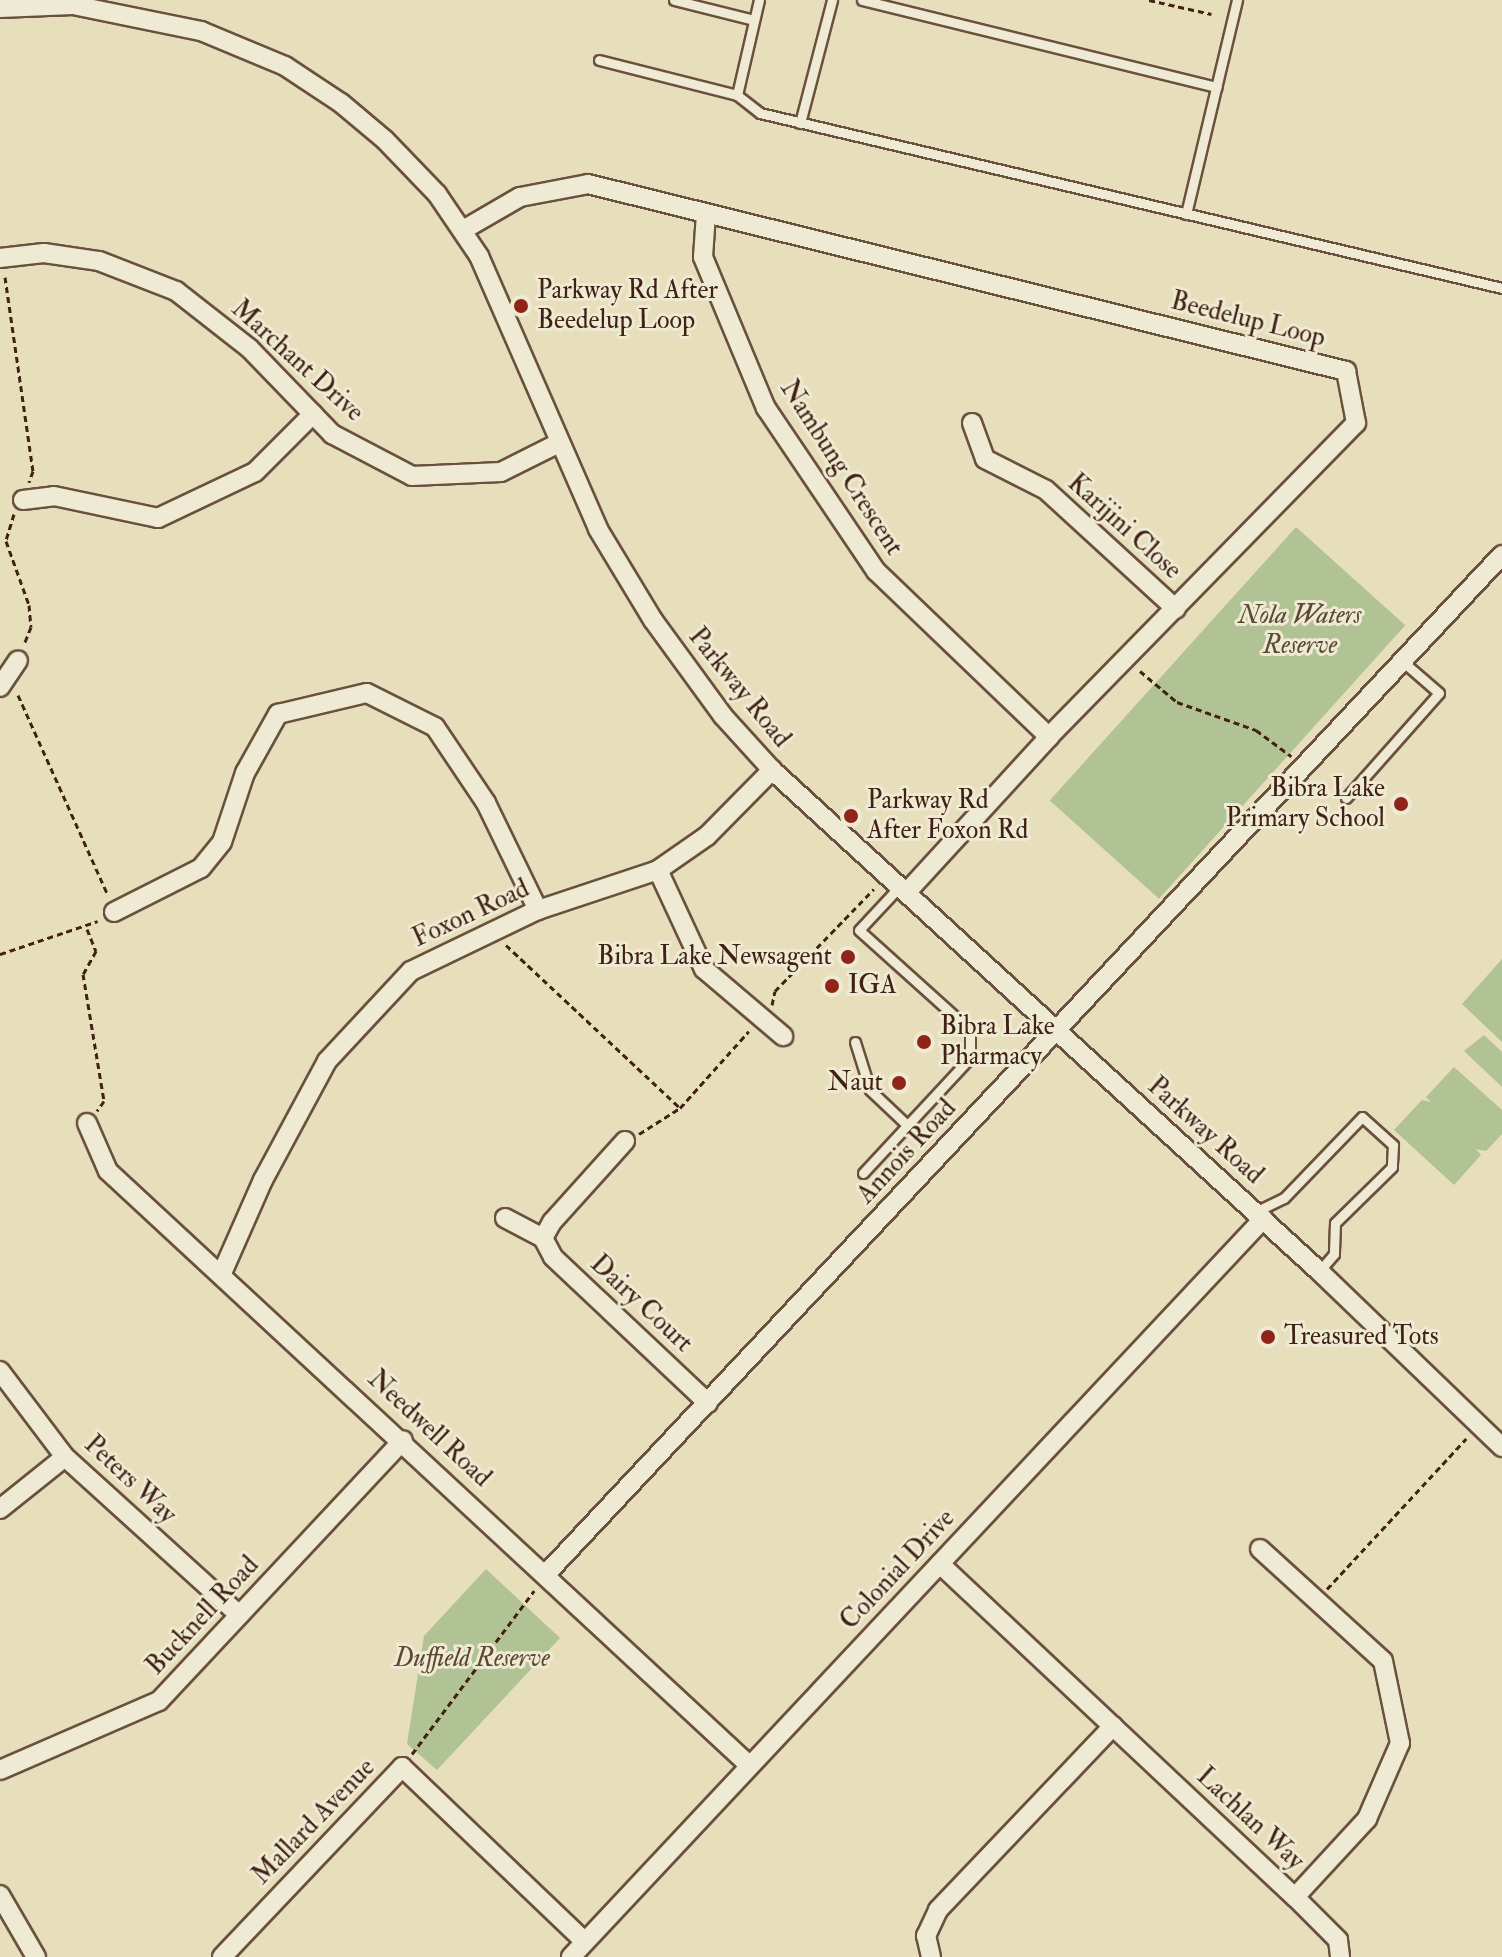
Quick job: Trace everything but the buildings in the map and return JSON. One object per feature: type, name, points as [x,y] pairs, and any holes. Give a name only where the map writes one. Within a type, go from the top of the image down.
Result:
[{"type":"street","name":"Parkway Road","points":[[0,8],[48,4],[123,12],[201,31],[263,55],[362,120],[417,171],[463,230],[492,280],[598,529],[653,620],[723,716],[772,770],[1319,1271],[1502,1447]]},
{"type":"street","name":"Beedelup Loop","points":[[463,230],[520,197],[588,184],[1346,371],[1356,423],[904,888]]},
{"type":"street","name":"Nambung Crescent","points":[[706,214],[703,257],[766,408],[876,571],[1049,737]]},
{"type":"street","name":"Marchant Drive","points":[[1,257],[44,253],[99,261],[176,291],[249,348],[332,434],[412,476],[501,472],[559,443]]},
{"type":"street","points":[[23,500],[54,496],[158,518],[255,472],[313,414]]},
{"type":"street","name":"Karijini Close","points":[[972,423],[985,459],[1046,490],[1176,609]]},
{"type":"street","name":"Annois Road","points":[[547,1573],[1502,555]]},
{"type":"street","points":[[114,912],[201,868],[222,842],[245,773],[278,714],[367,693],[435,727],[486,803],[538,910]]},
{"type":"street","name":"Foxon Road","points":[[222,1273],[263,1180],[327,1061],[411,971],[538,910],[658,870],[707,836],[772,770]]},
{"type":"street","points":[[658,870],[704,969],[783,1036]]},
{"type":"street","name":"Needwell Road","points":[[87,1123],[108,1171],[547,1573],[749,1765]]},
{"type":"street","points":[[543,1238],[625,1141]]},
{"type":"street","name":"Colonial Drive","points":[[571,1957],[940,1564],[1259,1216]]},
{"type":"street","name":"Dairy Court","points":[[505,1218],[543,1238],[553,1257],[708,1403]]},
{"type":"street","name":"Peters Way","points":[[0,1371],[65,1457],[239,1615]]},
{"type":"street","name":"Bucknell Road","points":[[0,1770],[159,1701],[403,1440]]},
{"type":"street","points":[[0,1509],[65,1457]]},
{"type":"street","points":[[1260,1549],[1383,1661],[1400,1743],[1367,1819],[1295,1897]]},
{"type":"street","name":"Lachlan Way","points":[[940,1564],[1295,1897],[1338,1940],[1340,1957]]},
{"type":"street","points":[[931,1957],[926,1936],[938,1910],[1113,1726]]},
{"type":"street","name":"Mallard Avenue","points":[[222,1957],[402,1767],[585,1942]]},
{"type":"street","points":[[0,1895],[36,1957]]},
{"type":"lane","points":[[674,0],[754,20]]},
{"type":"lane","points":[[737,95],[759,0]]},
{"type":"lane","points":[[800,123],[832,0]]},
{"type":"lane","points":[[862,0],[1216,87]]},
{"type":"lane","points":[[1186,214],[1237,0]]},
{"type":"lane","points":[[599,60],[737,95],[760,113],[1502,288]]},
{"type":"lane","points":[[1346,798],[1439,693],[1402,661]]},
{"type":"lane","points":[[863,1173],[970,1058],[970,1030],[859,930],[904,888]]},
{"type":"lane","points":[[855,1042],[870,1090],[907,1125]]},
{"type":"lane","points":[[1259,1216],[1284,1198],[1362,1117],[1393,1145],[1392,1167],[1335,1223],[1334,1254],[1319,1271]]},
{"type":"path","points":[[1149,0],[1211,14]]},
{"type":"path","points":[[0,954],[87,929],[114,912],[90,845],[9,675],[31,627],[29,605],[6,541],[11,519],[23,500],[33,471],[1,257]]},
{"type":"path","points":[[1127,659],[1177,702],[1256,730],[1304,765]]},
{"type":"path","points":[[625,1141],[680,1108],[763,1021],[775,991],[874,889]]},
{"type":"path","points":[[87,929],[96,951],[83,974],[104,1101],[87,1123]]},
{"type":"path","points":[[495,929],[499,939],[680,1108]]},
{"type":"path","points":[[1316,1600],[1479,1425]]},
{"type":"path","points":[[402,1767],[547,1573]]},
{"type":"green space","name":"Nola Waters Reserve","points":[[1296,527],[1405,625],[1159,899],[1050,800]]},
{"type":"green space","points":[[1502,959],[1502,1042],[1462,1004]]},
{"type":"green space","points":[[1484,1035],[1502,1052],[1502,1087],[1464,1051]]},
{"type":"green space","points":[[1454,1067],[1502,1110],[1502,1134],[1486,1151],[1476,1149],[1481,1155],[1454,1185],[1394,1130],[1422,1100],[1431,1102],[1426,1097]]},
{"type":"green space","name":"Duffield Reserve","points":[[486,1569],[560,1638],[437,1770],[407,1744],[424,1636]]},
{"type":"place","name":"Parkway Rd After Beedelup Loop","points":[[521,306]]},
{"type":"place","name":"Bibra Lake Primary School","points":[[1401,804]]},
{"type":"place","name":"Parkway Rd After Foxon Rd","points":[[851,816]]},
{"type":"place","name":"Bibra Lake Newsagent","points":[[848,957]]},
{"type":"place","name":"IGA","points":[[832,986]]},
{"type":"place","name":"Bibra Lake Pharmacy","points":[[924,1042]]},
{"type":"place","name":"Naut","points":[[899,1083]]},
{"type":"place","name":"Treasured Tots","points":[[1268,1337]]}]
